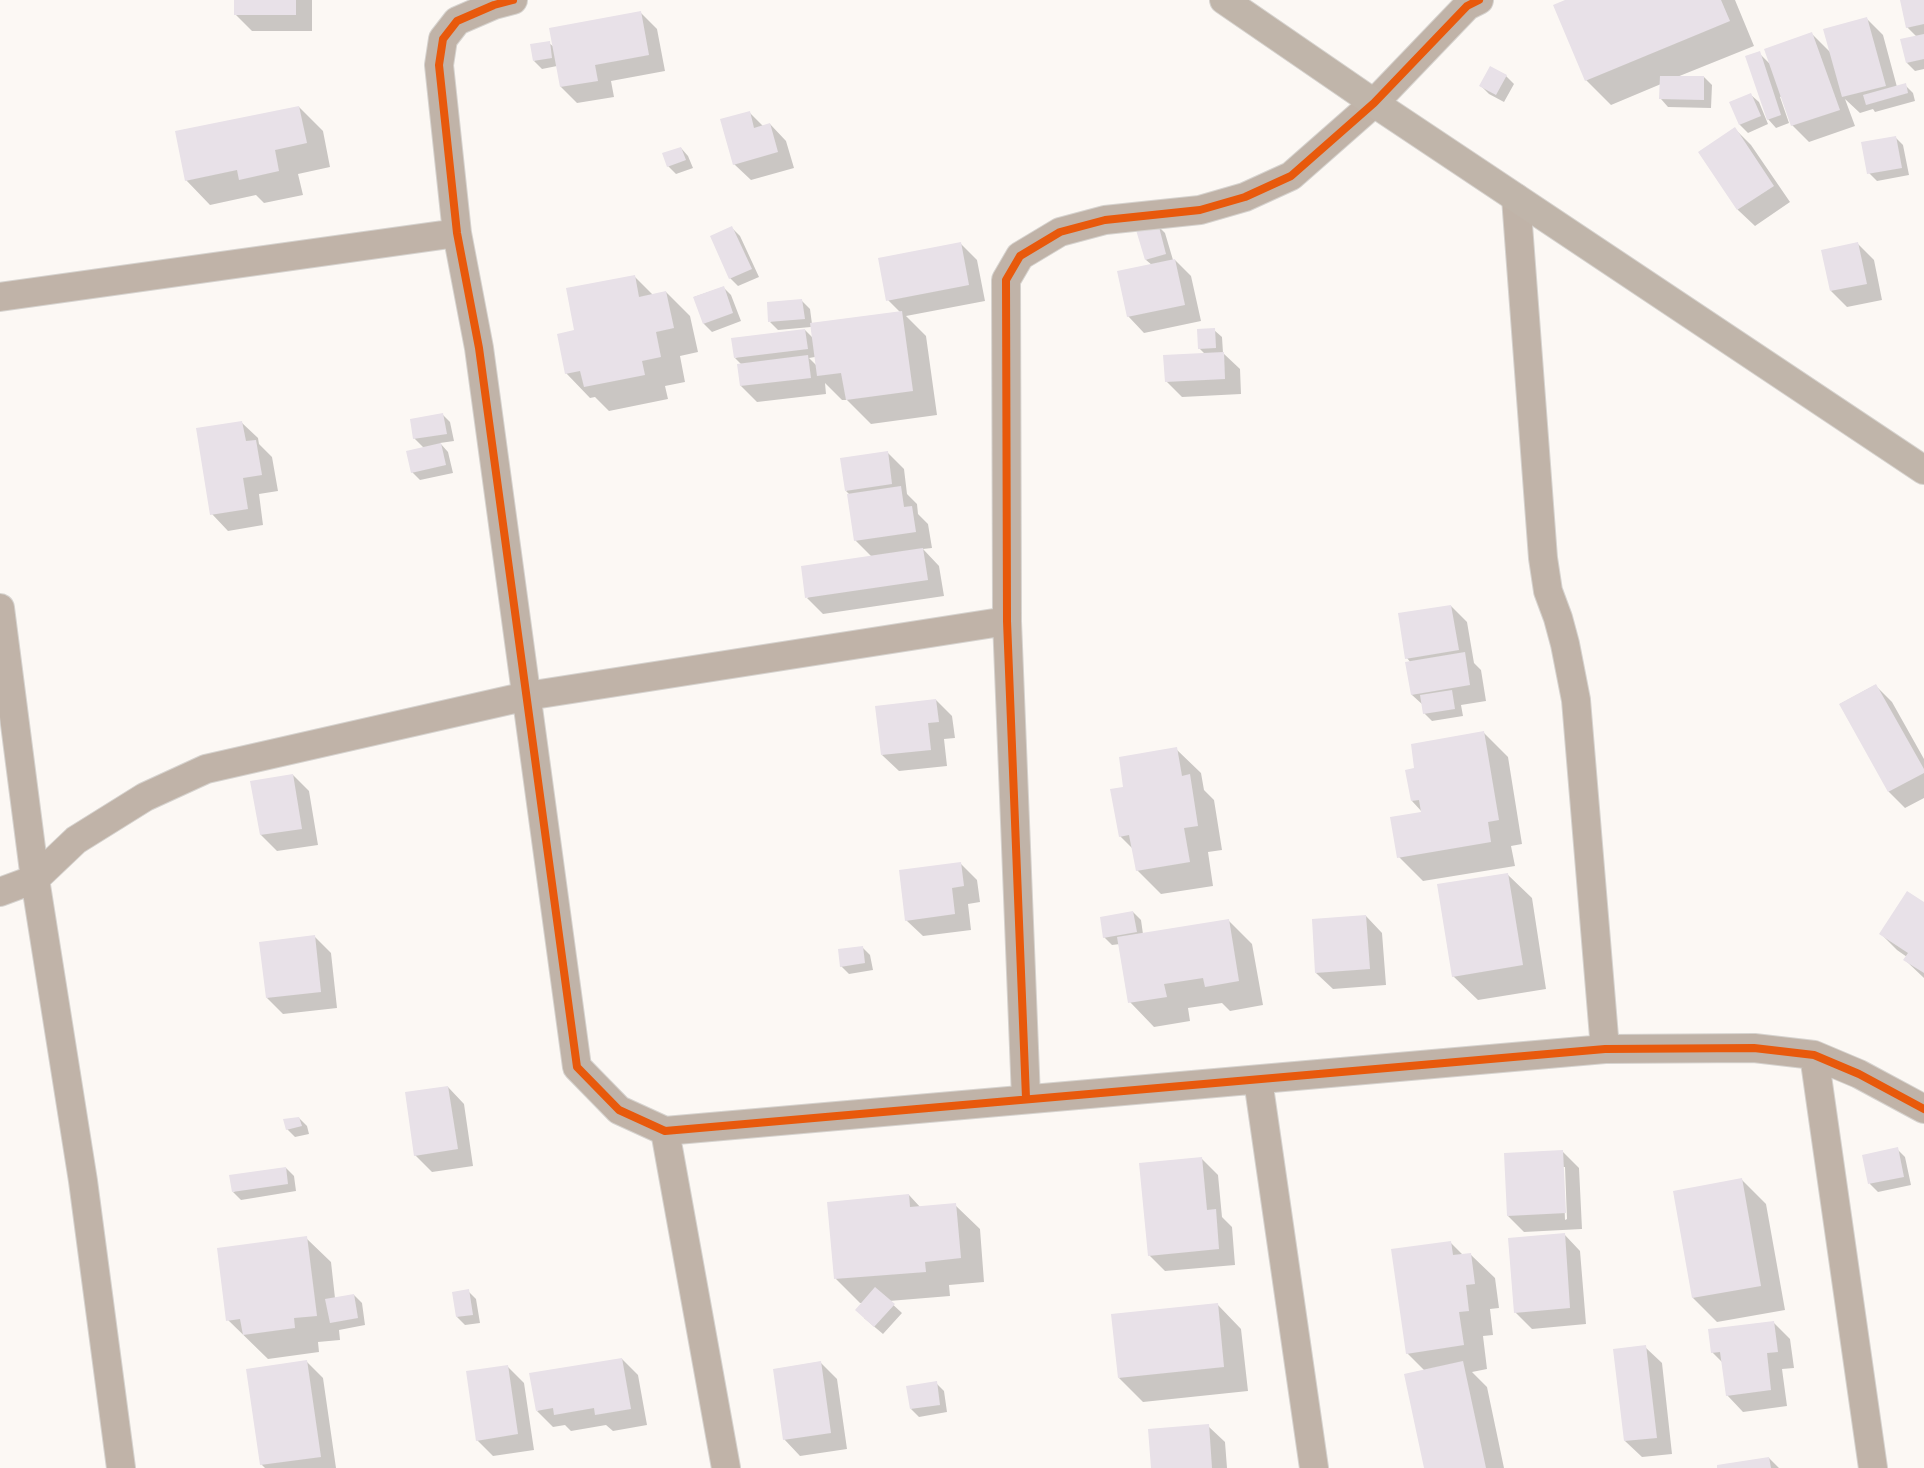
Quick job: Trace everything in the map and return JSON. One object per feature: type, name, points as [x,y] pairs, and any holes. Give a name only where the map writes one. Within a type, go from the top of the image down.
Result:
[{"type":"main road","points":[[1224,0],[1374,103],[1924,470]]},
{"type":"street","points":[[513,0],[457,21],[443,39],[439,65],[457,233],[479,348],[577,1068],[619,1110],[665,1130],[1605,1050],[1754,1048],[1814,1055],[1859,1074],[1924,1109]]},
{"type":"street","points":[[1026,1098],[1007,621],[1006,280],[1020,256],[1060,232],[1105,220],[1200,210],[1245,198],[1291,176],[1374,103],[1467,6],[1478,0]]},
{"type":"street","points":[[1516,198],[1543,558],[1548,591],[1565,644],[1576,700],[1605,1050]]},
{"type":"street","points":[[0,297],[457,233]]},
{"type":"street","points":[[0,608],[35,879],[82,1181],[121,1468]]},
{"type":"street","points":[[0,892],[35,879],[76,840],[145,797],[206,769],[527,696],[1007,621]]},
{"type":"street","points":[[1814,1055],[1872,1468]]},
{"type":"street","points":[[1258,1080],[1314,1468]]},
{"type":"street","points":[[665,1130],[726,1468]]},
{"type":"building","points":[[234,0],[296,0],[296,15],[234,15]]},
{"type":"building","points":[[1565,0],[1721,0],[1730,21],[1585,81],[1553,5]]},
{"type":"building","points":[[1900,0],[1924,0],[1924,24],[1906,28]]},
{"type":"building","points":[[641,11],[649,55],[595,65],[598,81],[560,87],[549,28]]},
{"type":"building","points":[[1867,17],[1886,86],[1842,97],[1823,29]]},
{"type":"building","points":[[1812,32],[1840,110],[1791,126],[1764,49]]},
{"type":"building","points":[[1924,34],[1924,59],[1906,63],[1900,39]]},
{"type":"building","points":[[550,41],[552,58],[533,61],[530,44]]},
{"type":"building","points":[[1760,51],[1781,115],[1767,120],[1745,56]]},
{"type":"building","points":[[1490,66],[1507,75],[1496,95],[1479,86]]},
{"type":"building","points":[[1660,76],[1704,76],[1704,100],[1659,99]]},
{"type":"building","points":[[1906,83],[1908,93],[1866,105],[1863,95]]},
{"type":"building","points":[[1751,93],[1761,116],[1739,125],[1729,102]]},
{"type":"building","points":[[299,106],[307,143],[275,150],[279,171],[239,180],[237,170],[185,181],[175,131]]},
{"type":"building","points":[[750,111],[754,128],[770,123],[778,152],[733,165],[720,119]]},
{"type":"building","points":[[1735,127],[1774,186],[1737,210],[1698,152]]},
{"type":"building","points":[[1896,136],[1902,168],[1867,174],[1861,142]]},
{"type":"building","points":[[681,147],[686,160],[667,167],[662,153]]},
{"type":"building","points":[[1158,223],[1166,254],[1145,260],[1136,230]]},
{"type":"building","points":[[732,226],[752,269],[729,279],[710,236]]},
{"type":"building","points":[[961,242],[969,285],[886,301],[878,258]]},
{"type":"building","points":[[1858,242],[1867,284],[1830,291],[1821,250]]},
{"type":"building","points":[[1175,259],[1185,305],[1127,317],[1117,271]]},
{"type":"building","points":[[635,275],[639,297],[666,291],[674,328],[656,332],[661,357],[642,361],[645,375],[584,387],[580,371],[565,374],[557,334],[574,330],[566,288]]},
{"type":"building","points":[[724,286],[733,313],[703,324],[693,297]]},
{"type":"building","points":[[802,299],[805,319],[768,322],[767,302]]},
{"type":"building","points":[[902,311],[913,391],[846,400],[841,373],[817,376],[810,323]]},
{"type":"building","points":[[1215,328],[1216,348],[1198,349],[1197,329]]},
{"type":"building","points":[[805,329],[808,349],[734,358],[731,338]]},
{"type":"building","points":[[1224,352],[1225,379],[1165,382],[1163,355]]},
{"type":"building","points":[[808,355],[811,378],[740,386],[737,364]]},
{"type":"building","points":[[443,413],[447,434],[413,439],[410,419]]},
{"type":"building","points":[[242,421],[246,441],[256,440],[262,475],[243,478],[248,509],[210,515],[196,428]]},
{"type":"building","points":[[441,443],[446,465],[411,473],[406,451]]},
{"type":"building","points":[[888,451],[892,484],[845,491],[840,458]]},
{"type":"building","points":[[901,486],[904,507],[912,506],[916,532],[854,541],[847,494]]},
{"type":"building","points":[[923,548],[928,580],[805,598],[801,566]]},
{"type":"building","points":[[1451,605],[1459,650],[1405,659],[1398,613]]},
{"type":"building","points":[[1465,652],[1470,685],[1411,695],[1405,662]]},
{"type":"building","points":[[1876,684],[1924,769],[1924,773],[1888,792],[1839,704]]},
{"type":"building","points":[[1452,690],[1455,709],[1423,714],[1420,695]]},
{"type":"building","points":[[936,699],[939,722],[928,723],[931,750],[881,755],[875,706]]},
{"type":"building","points":[[1484,731],[1499,820],[1488,822],[1491,842],[1397,858],[1390,817],[1421,812],[1419,800],[1411,801],[1405,770],[1414,768],[1411,744]]},
{"type":"building","points":[[1177,747],[1182,776],[1190,774],[1198,826],[1184,828],[1190,862],[1136,871],[1129,835],[1119,837],[1110,789],[1123,787],[1119,757]]},
{"type":"building","points":[[293,774],[302,829],[260,835],[250,781]]},
{"type":"building","points":[[961,862],[964,886],[952,888],[955,914],[905,921],[899,870]]},
{"type":"building","points":[[1508,873],[1523,965],[1452,977],[1437,884]]},
{"type":"building","points":[[1907,891],[1924,902],[1924,973],[1903,960],[1908,953],[1879,934]]},
{"type":"building","points":[[1133,911],[1137,932],[1103,938],[1100,917]]},
{"type":"building","points":[[1366,915],[1370,969],[1315,973],[1312,919]]},
{"type":"building","points":[[1229,919],[1239,981],[1205,987],[1203,978],[1164,984],[1167,997],[1128,1003],[1117,937]]},
{"type":"building","points":[[315,935],[321,992],[266,998],[259,942]]},
{"type":"building","points":[[863,946],[865,963],[840,967],[838,949]]},
{"type":"building","points":[[448,1086],[458,1149],[414,1156],[405,1092]]},
{"type":"building","points":[[299,1117],[302,1126],[286,1130],[283,1119]]},
{"type":"building","points":[[1898,1147],[1904,1177],[1868,1184],[1862,1155]]},
{"type":"building","points":[[1563,1150],[1566,1213],[1507,1216],[1504,1153]]},
{"type":"building","points":[[1202,1157],[1207,1210],[1216,1209],[1219,1249],[1148,1256],[1139,1163]]},
{"type":"building","points":[[286,1167],[288,1184],[232,1192],[229,1175]]},
{"type":"building","points":[[1742,1178],[1761,1286],[1692,1298],[1673,1191]]},
{"type":"building","points":[[909,1194],[910,1207],[956,1203],[961,1258],[925,1262],[926,1272],[834,1279],[827,1202]]},
{"type":"building","points":[[1565,1233],[1570,1308],[1514,1313],[1508,1238]]},
{"type":"building","points":[[307,1236],[317,1316],[294,1318],[295,1328],[243,1335],[240,1319],[226,1321],[217,1248]]},
{"type":"building","points":[[1451,1241],[1453,1255],[1471,1253],[1475,1284],[1466,1285],[1469,1311],[1459,1312],[1464,1345],[1406,1354],[1391,1249]]},
{"type":"building","points":[[875,1287],[895,1304],[874,1327],[855,1310]]},
{"type":"building","points":[[469,1289],[473,1315],[456,1317],[452,1292]]},
{"type":"building","points":[[354,1294],[358,1318],[330,1323],[325,1299]]},
{"type":"building","points":[[1218,1303],[1224,1367],[1118,1378],[1111,1314]]},
{"type":"building","points":[[1774,1321],[1778,1352],[1767,1353],[1771,1390],[1726,1396],[1720,1352],[1711,1353],[1708,1329]]},
{"type":"building","points":[[1646,1345],[1657,1438],[1624,1441],[1613,1349]]},
{"type":"building","points":[[622,1358],[631,1409],[595,1415],[594,1408],[554,1415],[553,1408],[536,1411],[529,1373]]},
{"type":"building","points":[[307,1360],[321,1457],[260,1465],[246,1369]]},
{"type":"building","points":[[821,1361],[831,1433],[783,1440],[773,1369]]},
{"type":"building","points":[[1463,1361],[1486,1468],[1424,1468],[1404,1374]]},
{"type":"building","points":[[508,1365],[518,1434],[476,1441],[466,1371]]},
{"type":"building","points":[[937,1381],[940,1405],[910,1409],[906,1386]]},
{"type":"building","points":[[1209,1424],[1212,1468],[1151,1468],[1148,1429]]},
{"type":"building","points":[[1769,1457],[1771,1468],[1717,1468],[1717,1465]]},
{"type":"cycle path","points":[[513,0],[494,5],[457,21],[443,39],[439,65],[457,233],[479,348],[577,1067],[619,1110],[665,1131],[1605,1049],[1754,1048],[1814,1055],[1859,1074],[1924,1109]]},
{"type":"cycle path","points":[[1026,1098],[1007,621],[1006,280],[1020,256],[1060,232],[1105,220],[1200,210],[1245,197],[1291,176],[1374,103],[1467,6],[1479,0]]}]
